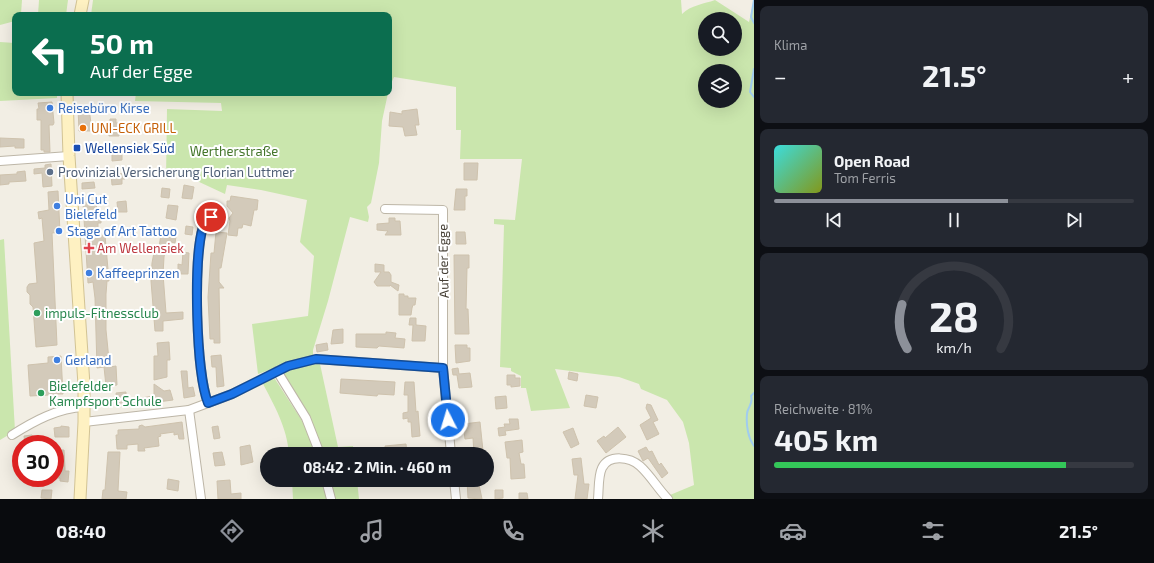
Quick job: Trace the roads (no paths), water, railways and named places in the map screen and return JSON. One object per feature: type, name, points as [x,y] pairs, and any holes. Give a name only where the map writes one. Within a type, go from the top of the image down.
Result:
[{"type":"main road","points":[[81,12],[83,0]]},
{"type":"main road","points":[[67,96],[69,156],[84,407],[80,499]]},
{"type":"street","points":[[0,162],[69,156]]},
{"type":"street","name":"Auf der Egge","points":[[385,209],[443,210],[443,368],[450,447]]},
{"type":"street","points":[[208,403],[201,362],[197,267],[203,226],[211,217]]},
{"type":"street","points":[[84,422],[189,410],[232,394],[277,371],[316,359],[443,368]]},
{"type":"street","points":[[277,371],[306,418],[317,447]]},
{"type":"street","points":[[12,435],[50,415],[69,409],[84,407]]},
{"type":"street","points":[[189,410],[201,499]]},
{"type":"street","points":[[598,499],[601,470],[609,461],[621,458],[629,459],[640,466],[668,499]]},
{"type":"street","points":[[327,487],[330,499]]},
{"type":"street","points":[[455,487],[456,499]]},
{"type":"waterway","points":[[754,0],[751,17],[754,23]]},
{"type":"waterway","points":[[754,69],[750,92],[754,97]]},
{"type":"waterway","points":[[754,393],[751,396],[752,401],[747,412],[747,427],[754,446]]},
{"type":"place","name":"Reisebüro Kirse","points":[[50,108]]},
{"type":"place","name":"UNI-ECK GRILL","points":[[83,128]]},
{"type":"place","name":"Wellensiek Süd","points":[[77,148]]},
{"type":"place","name":"Provinizial Versicherung Florian Luttmer","points":[[50,172]]},
{"type":"place","name":"Uni Cut Bielefeld","points":[[57,206]]},
{"type":"place","name":"Stage of Art Tattoo","points":[[59,231]]},
{"type":"place","name":"Am Wellensiek","points":[[89,248]]},
{"type":"place","name":"Kaffeeprinzen","points":[[89,273]]},
{"type":"place","name":"impuls-Fitnessclub","points":[[37,313]]},
{"type":"place","name":"Gerland","points":[[57,360]]},
{"type":"place","name":"Bielefelder Kampfsport Schule","points":[[41,393]]},
{"type":"park label","name":"Wertherstraße","points":[[234,151]]}]
